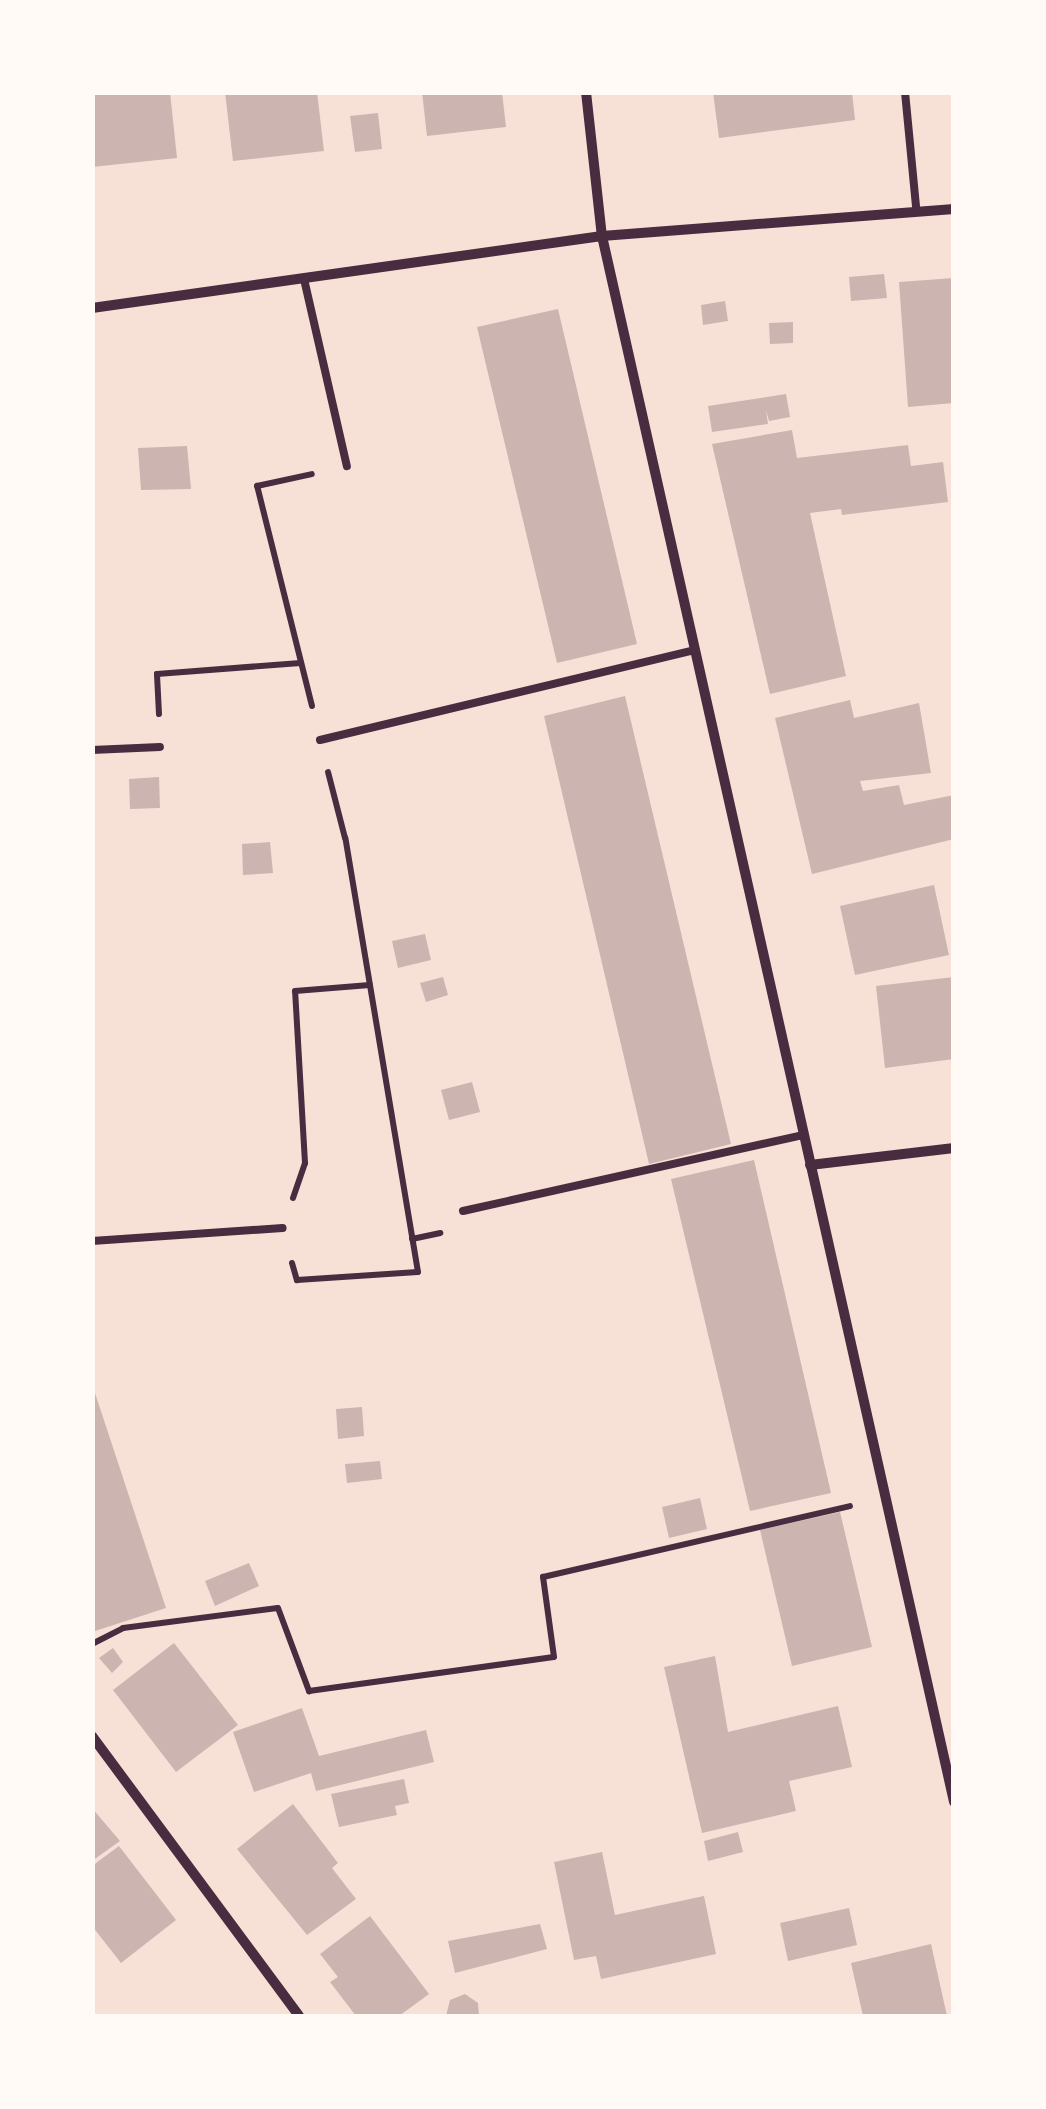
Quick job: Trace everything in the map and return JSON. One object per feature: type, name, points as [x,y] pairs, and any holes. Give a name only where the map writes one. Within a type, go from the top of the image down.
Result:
[{"type":"street","points":[[586,92],[602,236],[954,1802]]},
{"type":"street","points":[[92,308],[602,236],[916,206],[954,208]]},
{"type":"street","points":[[810,1165],[954,1148]]},
{"type":"street","points":[[92,1736],[299,2016]]},
{"type":"lane","points":[[905,92],[916,206]]},
{"type":"lane","points":[[304,279],[347,466]]},
{"type":"lane","points":[[320,740],[695,650]]},
{"type":"lane","points":[[92,750],[160,748]]},
{"type":"lane","points":[[463,1211],[803,1135]]},
{"type":"lane","points":[[92,1242],[282,1228]]},
{"type":"path","points":[[347,466],[258,486],[345,838],[370,985],[418,1272],[297,1280],[282,1228],[305,1163],[295,991],[370,985]]},
{"type":"path","points":[[160,748],[157,674],[301,664]]},
{"type":"path","points":[[92,1644],[123,1628],[278,1608],[309,1691],[554,1657],[543,1577],[885,1498]]},
{"type":"building","points":[[92,92],[170,92],[177,158],[92,167]]},
{"type":"building","points":[[225,92],[317,92],[324,151],[233,161]]},
{"type":"building","points":[[422,92],[502,92],[506,127],[427,136]]},
{"type":"building","points":[[713,92],[852,92],[855,120],[719,138]]},
{"type":"building","points":[[378,113],[382,149],[355,152],[350,116]]},
{"type":"building","points":[[884,274],[887,298],[851,301],[849,277]]},
{"type":"building","points":[[954,278],[954,403],[908,407],[899,282]]},
{"type":"building","points":[[725,301],[728,321],[703,325],[701,305]]},
{"type":"building","points":[[558,309],[637,644],[557,663],[477,327]]},
{"type":"building","points":[[793,322],[793,343],[770,344],[769,323]]},
{"type":"building","points":[[786,394],[790,417],[769,421],[766,410],[768,424],[712,432],[708,406]]},
{"type":"building","points":[[792,430],[797,458],[908,445],[911,466],[943,462],[948,502],[842,515],[841,509],[810,513],[846,676],[770,694],[712,444]]},
{"type":"building","points":[[187,446],[191,489],[141,490],[138,448]]},
{"type":"building","points":[[625,696],[731,1144],[649,1164],[544,716]]},
{"type":"building","points":[[850,700],[854,718],[919,703],[931,773],[860,781],[863,791],[899,785],[904,805],[954,795],[954,839],[812,874],[775,718]]},
{"type":"building","points":[[159,777],[160,808],[130,809],[129,779]]},
{"type":"building","points":[[270,842],[273,873],[243,875],[242,844]]},
{"type":"building","points":[[934,885],[949,955],[855,975],[840,906]]},
{"type":"building","points":[[425,934],[431,960],[398,968],[392,941]]},
{"type":"building","points":[[443,977],[448,995],[426,1002],[420,983]]},
{"type":"building","points":[[954,977],[954,1059],[885,1068],[876,986]]},
{"type":"building","points":[[472,1082],[480,1112],[449,1120],[441,1090]]},
{"type":"building","points":[[754,1160],[831,1493],[750,1511],[671,1179]]},
{"type":"building","points":[[92,1384],[166,1608],[92,1632]]},
{"type":"building","points":[[362,1407],[364,1436],[338,1439],[336,1409]]},
{"type":"building","points":[[380,1461],[382,1479],[347,1483],[345,1464]]},
{"type":"building","points":[[700,1498],[707,1529],[669,1538],[662,1507]]},
{"type":"building","points":[[840,1512],[872,1647],[792,1666],[760,1530]]},
{"type":"building","points":[[249,1563],[259,1586],[215,1606],[205,1581]]},
{"type":"building","points":[[174,1643],[238,1725],[176,1772],[113,1690]]},
{"type":"building","points":[[113,1648],[123,1662],[112,1673],[99,1658]]},
{"type":"building","points":[[715,1656],[728,1732],[838,1706],[852,1767],[789,1781],[796,1811],[702,1833],[664,1667]]},
{"type":"building","points":[[302,1708],[319,1756],[426,1730],[434,1762],[316,1791],[311,1773],[254,1792],[233,1732]]},
{"type":"building","points":[[404,1779],[409,1803],[395,1806],[397,1815],[339,1827],[331,1794]]},
{"type":"building","points":[[293,1804],[338,1863],[332,1868],[356,1899],[307,1935],[237,1849]]},
{"type":"building","points":[[92,1808],[120,1841],[92,1861]]},
{"type":"building","points":[[738,1832],[743,1852],[708,1861],[704,1841]]},
{"type":"building","points":[[119,1846],[176,1920],[121,1963],[92,1926],[92,1866]]},
{"type":"building","points":[[602,1852],[615,1915],[704,1896],[716,1954],[601,1979],[596,1956],[574,1960],[554,1862]]},
{"type":"building","points":[[849,1908],[857,1945],[788,1961],[780,1923]]},
{"type":"building","points":[[370,1916],[429,1994],[399,2016],[356,2016],[330,1982],[338,1977],[320,1954]]},
{"type":"building","points":[[540,1924],[547,1949],[455,1973],[448,1941]]},
{"type":"building","points":[[931,1944],[947,2016],[863,2016],[851,1963]]},
{"type":"building","points":[[465,1994],[478,2003],[479,2016],[446,2016],[450,2000]]}]
